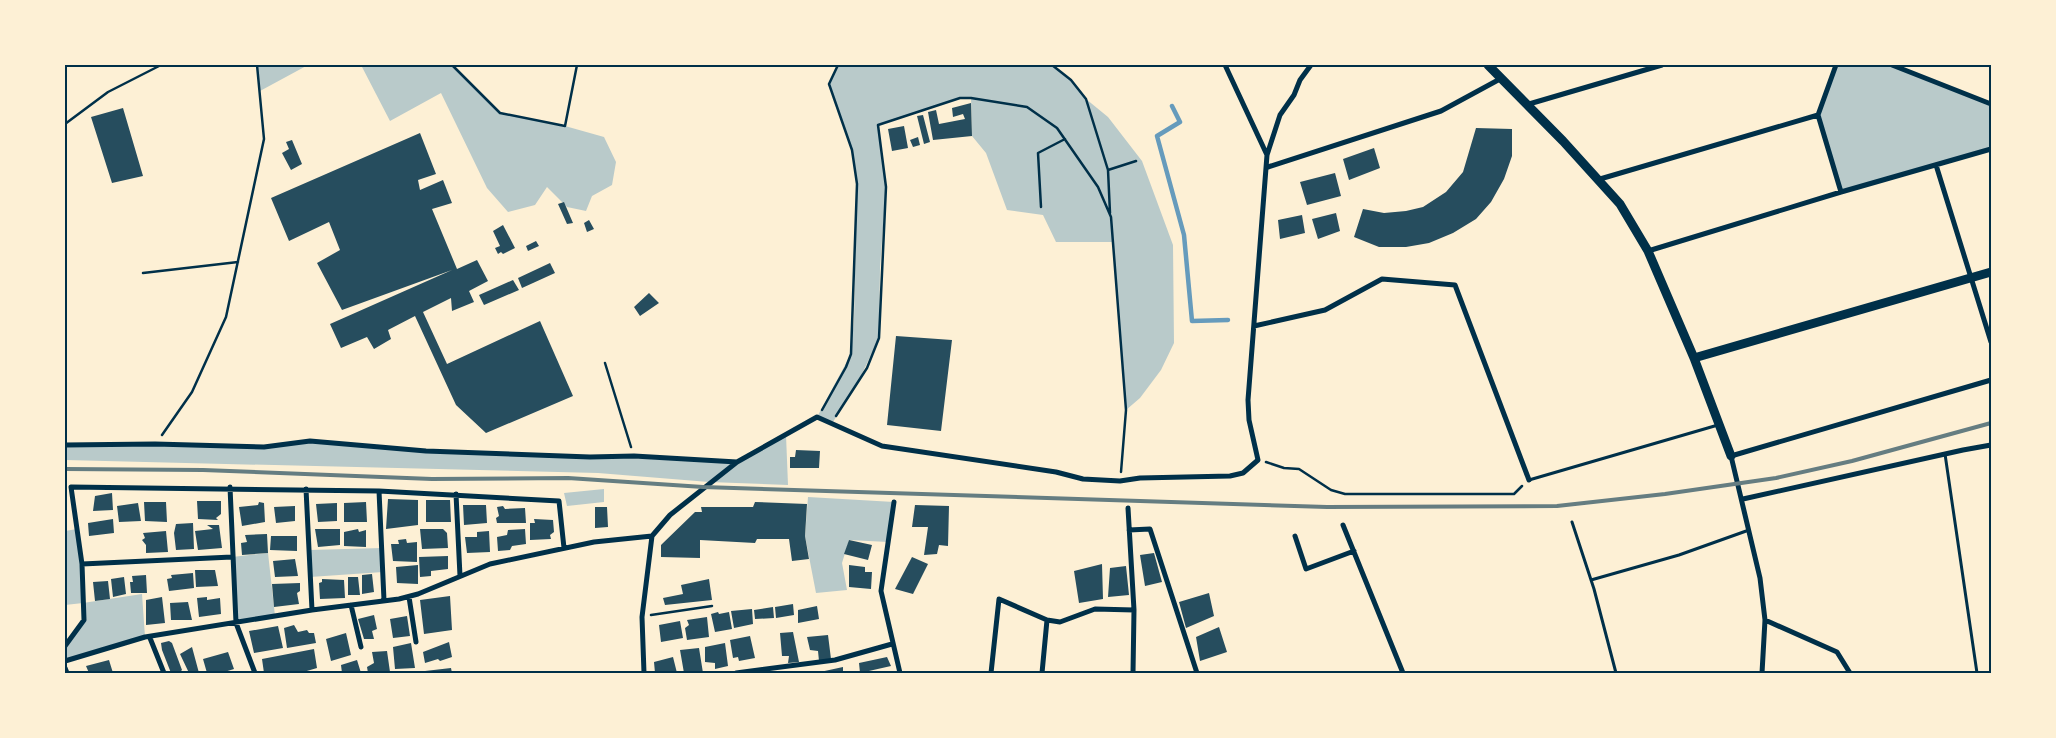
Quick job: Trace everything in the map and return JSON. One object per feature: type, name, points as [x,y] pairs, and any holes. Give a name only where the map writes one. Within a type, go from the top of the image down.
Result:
[{"type":"street","points":[[644,673],[642,617],[652,536],[670,515],[737,462],[817,417],[833,422],[882,446],[1056,472],[1083,479],[1120,481],[1140,478],[1230,476],[1243,473],[1258,460],[1249,420],[1248,400],[1268,167],[1267,154],[1225,65]]},
{"type":"street","points":[[1267,154],[1280,115],[1294,96],[1300,80],[1311,65]]},
{"type":"street","points":[[1488,65],[1500,79],[1529,104],[1600,179],[1620,204],[1648,251],[1694,358],[1731,456],[1743,500],[1760,578],[1765,620],[1762,673]]},
{"type":"street","points":[[1529,104],[1662,65]]},
{"type":"street","points":[[1836,65],[1818,115],[1841,192]]},
{"type":"street","points":[[1892,65],[1903,67],[1991,104]]},
{"type":"street","points":[[1268,167],[1441,111],[1500,79]]},
{"type":"street","points":[[1600,179],[1818,115]]},
{"type":"street","points":[[1648,251],[1841,192],[1991,149]]},
{"type":"street","points":[[1936,165],[1991,342]]},
{"type":"street","points":[[1694,358],[1991,272]]},
{"type":"street","points":[[1254,326],[1325,310],[1382,279],[1455,285],[1529,480]]},
{"type":"street","points":[[1731,456],[1991,380]]},
{"type":"street","points":[[65,445],[155,444],[264,447],[310,441],[426,451],[590,457],[634,456],[737,462]]},
{"type":"street","points":[[1743,500],[1991,445]]},
{"type":"street","points":[[65,646],[84,620],[82,564],[71,487],[230,487],[379,491],[456,494],[559,502],[564,548]]},
{"type":"street","points":[[230,487],[236,623],[255,673]]},
{"type":"street","points":[[306,489],[312,610]]},
{"type":"street","points":[[379,491],[384,600]]},
{"type":"street","points":[[456,494],[460,576]]},
{"type":"street","points":[[894,502],[881,591],[900,673]]},
{"type":"street","points":[[1128,508],[1134,610],[1133,673]]},
{"type":"street","points":[[1343,525],[1403,673]]},
{"type":"street","points":[[1130,530],[1150,529],[1197,673]]},
{"type":"street","points":[[65,661],[123,643],[312,610],[409,597],[490,564],[594,542],[652,536]]},
{"type":"street","points":[[1294,536],[1306,570],[1354,551]]},
{"type":"street","points":[[82,564],[232,557]]},
{"type":"street","points":[[409,597],[416,642]]},
{"type":"street","points":[[992,673],[999,599],[1047,620],[1060,622],[1094,609],[1134,610]]},
{"type":"street","points":[[351,605],[361,647]]},
{"type":"street","points":[[1042,673],[1047,620]]},
{"type":"street","points":[[1765,620],[1837,652],[1850,673]]},
{"type":"street","points":[[150,638],[164,673]]},
{"type":"street","points":[[736,673],[835,660],[892,644]]},
{"type":"street","points":[[65,668],[67,673]]},
{"type":"lane","points":[[1529,480],[1719,424]]},
{"type":"lane","points":[[1945,454],[1977,673]]},
{"type":"lane","points":[[1572,522],[1591,580],[1616,673]]},
{"type":"lane","points":[[1591,580],[1679,554],[1750,529]]},
{"type":"path","points":[[65,124],[108,92],[161,65]]},
{"type":"path","points":[[155,444],[192,392],[207,364],[226,317],[264,139],[257,65]]},
{"type":"path","points":[[452,65],[500,113],[565,126],[577,65]]},
{"type":"path","points":[[817,417],[846,367],[851,354],[854,319],[857,184],[852,150],[829,84],[838,65]]},
{"type":"path","points":[[1052,65],[1071,80],[1086,99],[1108,170],[1126,410],[1120,481]]},
{"type":"path","points":[[833,422],[840,408],[867,368],[879,338],[886,187],[878,124],[960,98],[1026,107],[1057,128],[1098,187],[1111,217]]},
{"type":"path","points":[[1041,207],[1038,153],[1065,139]]},
{"type":"path","points":[[1108,170],[1136,161]]},
{"type":"path","points":[[143,273],[238,262]]},
{"type":"path","points":[[605,363],[634,456]]},
{"type":"path","points":[[1258,460],[1284,468],[1299,469],[1331,490],[1345,494],[1514,494],[1529,480]]},
{"type":"path","points":[[642,617],[712,606]]},
{"type":"shaded area","points":[[257,65],[308,65],[260,91]]},
{"type":"shaded area","points":[[361,65],[452,65],[500,113],[565,126],[604,137],[616,162],[612,185],[592,196],[586,211],[567,207],[547,187],[535,205],[508,212],[487,188],[441,93],[390,121]]},
{"type":"shaded area","points":[[838,65],[1052,65],[1071,80],[1086,99],[1108,117],[1142,161],[1173,245],[1174,343],[1161,370],[1140,398],[1126,410],[1113,242],[1056,242],[1043,215],[1007,210],[986,153],[972,136],[971,98],[960,98],[878,125],[886,187],[880,268],[879,338],[859,380],[833,422],[817,417],[851,354],[854,319],[857,184],[852,150],[829,84]]},
{"type":"shaded area","points":[[1836,65],[1892,65],[1991,104],[1991,149],[1841,192],[1818,115]]},
{"type":"shaded area","points":[[786,435],[788,485],[709,482],[598,473],[65,460],[65,445],[264,447],[310,441],[426,451],[737,462],[718,476]]},
{"type":"shaded area","points":[[604,489],[604,502],[567,506],[564,493]]},
{"type":"shaded area","points":[[808,497],[894,502],[888,542],[849,540],[842,563],[847,590],[816,593],[805,536]]},
{"type":"shaded area","points":[[77,529],[83,603],[65,605],[65,531]]},
{"type":"shaded area","points":[[382,548],[383,572],[310,577],[309,550]]},
{"type":"shaded area","points":[[268,553],[275,616],[236,623],[232,557]]},
{"type":"shaded area","points":[[142,594],[145,637],[65,661],[65,646],[84,620],[83,603]]},
{"type":"building","points":[[971,103],[972,136],[933,140],[928,112],[936,110],[939,124],[965,119],[963,114],[953,117],[952,108]]},
{"type":"building","points":[[123,108],[143,176],[112,183],[91,117]]},
{"type":"building","points":[[923,115],[930,142],[924,144],[917,116]]},
{"type":"building","points":[[904,126],[908,148],[892,151],[888,129]]},
{"type":"building","points":[[1476,128],[1512,129],[1512,156],[1504,179],[1491,202],[1476,219],[1453,233],[1429,243],[1406,247],[1379,247],[1354,237],[1363,209],[1384,213],[1406,211],[1423,207],[1446,192],[1463,172]]},
{"type":"building","points":[[420,133],[436,174],[418,180],[420,190],[443,180],[452,203],[432,209],[457,269],[477,260],[488,281],[469,291],[474,302],[452,311],[451,298],[423,312],[447,364],[540,321],[573,396],[486,433],[456,405],[415,316],[388,330],[391,339],[374,349],[367,337],[341,348],[330,324],[452,270],[342,310],[317,263],[340,250],[329,222],[289,241],[271,198]]},
{"type":"building","points":[[918,137],[920,145],[913,147],[910,140]]},
{"type":"building","points":[[292,140],[302,164],[291,170],[282,153],[289,149],[286,142]]},
{"type":"building","points":[[1374,148],[1380,168],[1349,180],[1343,159]]},
{"type":"building","points":[[1335,173],[1341,196],[1307,205],[1300,182]]},
{"type":"building","points":[[564,202],[573,223],[567,224],[558,204]]},
{"type":"building","points":[[1336,213],[1340,231],[1318,239],[1312,219]]},
{"type":"building","points":[[1302,215],[1305,233],[1280,239],[1278,220]]},
{"type":"building","points":[[589,220],[594,229],[587,232],[584,223]]},
{"type":"building","points":[[503,225],[515,248],[503,254],[501,252],[498,254],[495,248],[500,246],[493,231]]},
{"type":"building","points":[[536,241],[539,246],[528,251],[526,246]]},
{"type":"building","points":[[550,263],[555,273],[522,288],[518,278]]},
{"type":"building","points":[[513,280],[519,290],[484,305],[479,295]]},
{"type":"building","points":[[649,293],[659,303],[640,316],[634,307]]},
{"type":"building","points":[[896,336],[952,340],[941,431],[887,425]]},
{"type":"building","points":[[796,450],[820,451],[819,468],[790,468],[790,457],[795,457]]},
{"type":"building","points":[[112,493],[113,510],[93,511],[95,496]]},
{"type":"building","points":[[388,499],[418,500],[418,525],[386,529]]},
{"type":"building","points":[[426,500],[450,500],[451,522],[426,522]]},
{"type":"building","points":[[197,501],[221,501],[221,514],[216,518],[218,520],[198,519]]},
{"type":"building","points":[[144,502],[166,502],[167,522],[145,521]]},
{"type":"building","points":[[259,502],[264,503],[265,522],[242,526],[239,507],[258,505]]},
{"type":"building","points":[[366,502],[367,522],[344,522],[344,503]]},
{"type":"building","points":[[755,502],[807,504],[805,536],[809,559],[792,561],[789,539],[757,539],[755,543],[700,540],[700,558],[661,557],[661,545],[695,512],[702,512],[701,507],[753,507]]},
{"type":"building","points":[[138,503],[141,521],[119,522],[117,506]]},
{"type":"building","points":[[337,503],[337,521],[318,522],[316,504]]},
{"type":"building","points":[[463,505],[486,505],[487,523],[464,525]]},
{"type":"building","points":[[915,505],[949,506],[948,546],[939,545],[937,554],[924,555],[928,527],[912,527]]},
{"type":"building","points":[[295,506],[295,521],[276,523],[274,507]]},
{"type":"building","points":[[503,506],[505,509],[525,508],[526,523],[497,523],[496,518],[499,516],[497,507]]},
{"type":"building","points":[[595,507],[607,507],[608,527],[595,528]]},
{"type":"building","points":[[113,519],[114,533],[89,536],[88,523]]},
{"type":"building","points":[[534,519],[553,520],[554,532],[550,535],[551,539],[530,540],[530,523],[535,523]]},
{"type":"building","points":[[193,523],[194,549],[176,550],[174,533],[176,524]]},
{"type":"building","points":[[207,525],[219,525],[222,548],[198,550],[195,531],[213,529]]},
{"type":"building","points":[[315,529],[340,529],[340,545],[318,547]]},
{"type":"building","points":[[358,529],[359,532],[366,530],[366,547],[344,546],[344,532]]},
{"type":"building","points":[[420,529],[443,529],[447,533],[448,548],[422,549]]},
{"type":"building","points":[[525,529],[526,544],[512,546],[510,550],[498,551],[497,537],[507,535],[508,530]]},
{"type":"building","points":[[166,531],[168,552],[146,553],[146,545],[142,540],[145,538],[143,533]]},
{"type":"building","points":[[489,531],[490,552],[467,553],[465,537],[477,537],[477,532]]},
{"type":"building","points":[[267,534],[268,553],[242,555],[241,543],[247,542],[245,535]]},
{"type":"building","points":[[271,536],[297,536],[297,551],[270,550]]},
{"type":"building","points":[[406,539],[407,543],[417,542],[417,562],[393,561],[391,544],[399,544],[398,540]]},
{"type":"building","points":[[849,540],[872,545],[868,560],[844,554]]},
{"type":"building","points":[[1154,553],[1162,582],[1145,586],[1140,555]]},
{"type":"building","points":[[448,556],[448,569],[431,571],[431,576],[420,577],[419,557]]},
{"type":"building","points":[[912,557],[928,564],[913,594],[895,589]]},
{"type":"building","points":[[295,559],[298,576],[275,577],[273,561]]},
{"type":"building","points":[[1102,564],[1103,599],[1079,603],[1074,571]]},
{"type":"building","points":[[418,565],[418,584],[397,583],[396,567]]},
{"type":"building","points":[[849,565],[865,567],[865,572],[872,572],[871,589],[849,587]]},
{"type":"building","points":[[1126,566],[1129,595],[1108,597],[1110,568]]},
{"type":"building","points":[[195,570],[215,570],[218,586],[196,587]]},
{"type":"building","points":[[193,573],[194,588],[169,591],[167,579],[172,578],[171,575]]},
{"type":"building","points":[[372,574],[374,592],[362,594],[362,575]]},
{"type":"building","points":[[146,575],[147,593],[131,593],[130,582],[133,582],[132,576]]},
{"type":"building","points":[[124,577],[126,594],[113,597],[111,579]]},
{"type":"building","points":[[348,577],[358,577],[360,595],[348,595]]},
{"type":"building","points":[[322,579],[344,580],[345,598],[320,599],[319,583],[322,582]]},
{"type":"building","points":[[709,579],[712,600],[665,605],[663,598],[683,594],[681,585]]},
{"type":"building","points":[[108,581],[110,599],[95,601],[93,582]]},
{"type":"building","points":[[300,583],[300,591],[297,593],[299,604],[274,607],[272,584]]},
{"type":"building","points":[[1209,593],[1214,616],[1186,628],[1179,602]]},
{"type":"building","points":[[450,596],[452,630],[424,634],[420,600]]},
{"type":"building","points":[[162,597],[165,623],[146,625],[146,600]]},
{"type":"building","points":[[207,597],[207,600],[220,598],[221,614],[199,617],[197,598]]},
{"type":"building","points":[[188,602],[192,620],[171,620],[170,603]]},
{"type":"building","points":[[793,604],[794,615],[776,618],[775,607]]},
{"type":"building","points":[[817,606],[819,619],[798,623],[798,610]]},
{"type":"building","points":[[773,607],[774,618],[755,619],[754,610]]},
{"type":"building","points":[[752,609],[753,624],[734,628],[731,611]]},
{"type":"building","points":[[718,612],[719,614],[729,612],[732,629],[715,632],[711,614]]},
{"type":"building","points":[[374,615],[377,629],[372,631],[374,639],[364,639],[358,619]]},
{"type":"building","points":[[407,616],[410,636],[393,638],[390,619]]},
{"type":"building","points":[[707,617],[709,637],[687,640],[685,628],[689,625],[687,620]]},
{"type":"building","points":[[680,621],[683,638],[661,642],[659,625]]},
{"type":"building","points":[[294,625],[298,632],[307,630],[309,633],[314,633],[316,643],[287,648],[284,628]]},
{"type":"building","points":[[278,626],[283,648],[254,653],[249,631]]},
{"type":"building","points":[[1219,627],[1227,652],[1200,661],[1196,637]]},
{"type":"building","points":[[793,632],[799,662],[788,663],[789,656],[782,656],[780,633]]},
{"type":"building","points":[[346,633],[351,655],[331,661],[326,639]]},
{"type":"building","points":[[828,635],[831,659],[819,661],[818,651],[810,650],[807,637]]},
{"type":"building","points":[[750,636],[755,658],[739,661],[738,657],[733,658],[730,640]]},
{"type":"building","points":[[169,641],[172,643],[182,670],[179,673],[171,673],[162,650],[161,643]]},
{"type":"building","points":[[449,642],[452,657],[425,663],[423,652]]},
{"type":"building","points":[[411,643],[415,668],[395,669],[393,647]]},
{"type":"building","points":[[725,643],[728,666],[715,669],[715,663],[705,662],[705,647]]},
{"type":"building","points":[[192,647],[199,673],[189,673],[180,654]]},
{"type":"building","points":[[699,648],[703,673],[684,673],[680,650]]},
{"type":"building","points":[[314,649],[317,668],[300,673],[264,673],[262,659]]},
{"type":"building","points":[[387,651],[390,672],[368,673],[367,667],[374,663],[372,652]]},
{"type":"building","points":[[228,652],[234,669],[221,673],[207,673],[203,659]]},
{"type":"building","points":[[673,657],[677,673],[655,673],[654,662]]},
{"type":"building","points":[[887,657],[891,666],[860,673],[859,663]]},
{"type":"building","points":[[109,660],[113,673],[89,673],[86,666]]},
{"type":"building","points":[[357,660],[361,673],[342,673],[341,665]]},
{"type":"building","points":[[843,667],[843,673],[820,673],[820,672]]},
{"type":"building","points":[[451,668],[452,673],[425,673],[425,671]]},
{"type":"waterway","points":[[1172,106],[1180,122],[1157,136],[1184,235],[1192,321],[1228,320]]},
{"type":"railway","points":[[65,469],[203,470],[432,479],[568,478],[703,487],[1327,507],[1557,506],[1665,494],[1776,478],[1852,461],[1991,423]]}]
